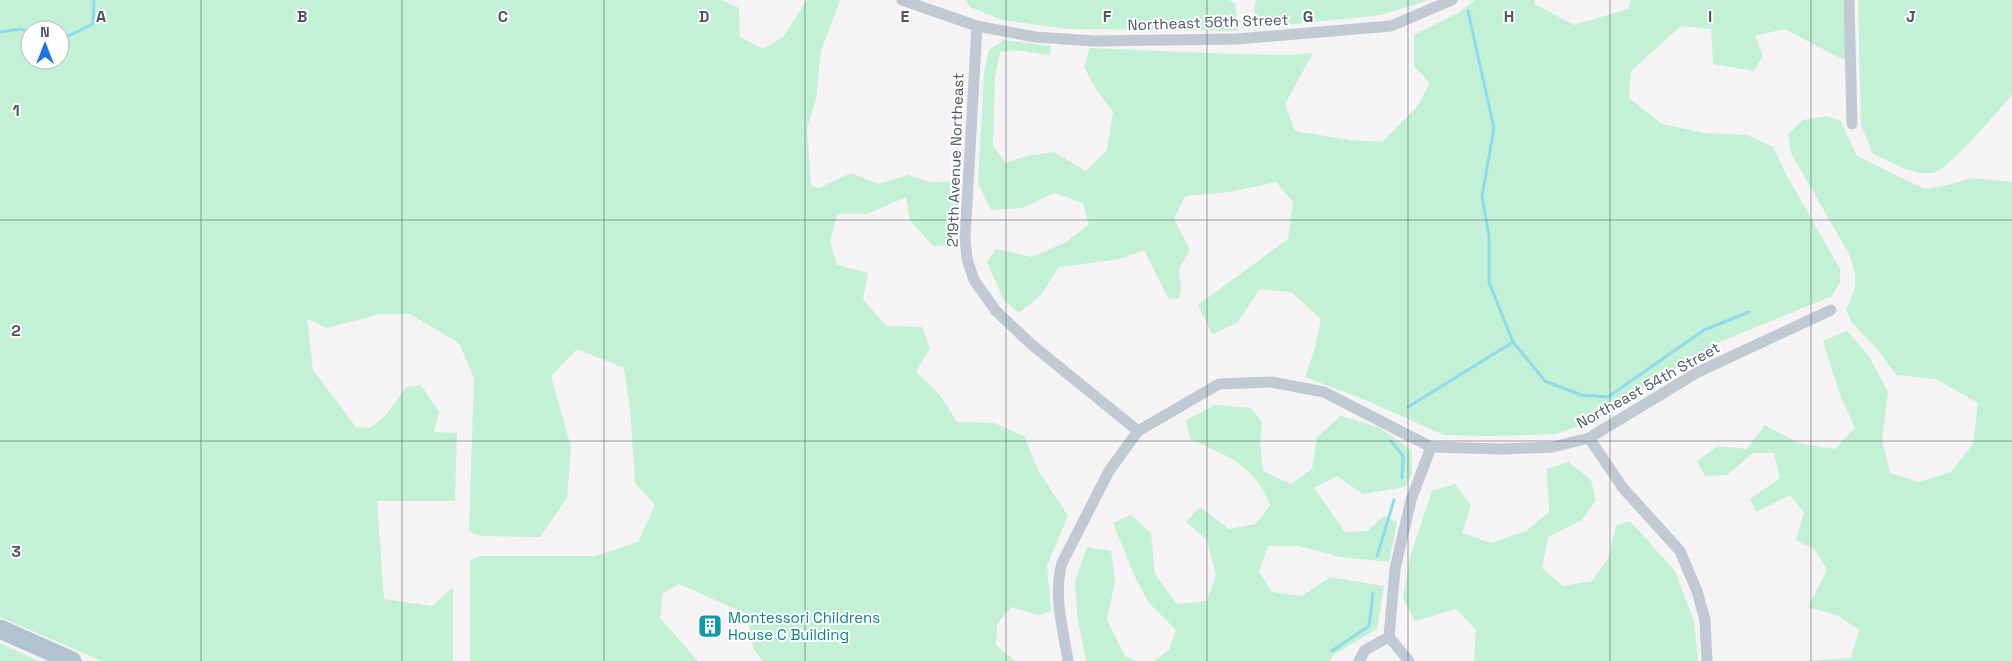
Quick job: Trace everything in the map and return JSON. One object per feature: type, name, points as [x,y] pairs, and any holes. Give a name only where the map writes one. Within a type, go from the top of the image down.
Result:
[{"type":"main road","points":[[0,629],[72,661]]},
{"type":"street","name":"Northeast 56th Street","points":[[904,1],[977,26],[1035,37],[1075,41],[1236,39],[1391,26],[1452,0]]},
{"type":"street","points":[[1849,0],[1852,124]]},
{"type":"street","name":"219th Avenue Northeast","points":[[977,26],[965,238],[967,259],[974,280],[996,311],[1031,344],[1138,431]]},
{"type":"street","name":"Northeast 54th Street","points":[[1138,431],[1219,384],[1271,382],[1324,392],[1431,447],[1502,449],[1553,447],[1589,438],[1698,372],[1831,310]]},
{"type":"street","points":[[1068,661],[1058,593],[1062,563],[1109,471],[1138,431]]},
{"type":"street","points":[[1589,438],[1623,488],[1680,551],[1700,601],[1706,635],[1707,661]]},
{"type":"street","points":[[1409,661],[1388,636],[1395,569],[1411,500],[1431,447]]},
{"type":"street","points":[[1359,661],[1365,650],[1388,636]]},
{"type":"green space","points":[[0,0],[722,0],[739,8],[740,37],[763,49],[783,37],[807,0],[840,0],[821,51],[816,99],[807,128],[811,186],[819,188],[851,173],[878,184],[908,175],[929,182],[961,181],[956,246],[933,246],[910,220],[906,197],[867,214],[837,214],[830,242],[837,265],[868,273],[863,299],[886,326],[922,327],[930,348],[916,372],[940,395],[957,422],[994,423],[1024,436],[1038,470],[1068,516],[1047,565],[1051,612],[1038,615],[1011,607],[997,624],[996,645],[1015,661],[763,661],[754,650],[747,614],[679,584],[663,593],[660,618],[698,661],[470,661],[470,561],[479,556],[596,556],[638,542],[655,505],[635,483],[630,408],[624,368],[577,349],[551,376],[571,447],[567,498],[540,537],[480,536],[469,531],[474,378],[459,343],[410,314],[380,314],[327,328],[307,319],[313,370],[356,427],[370,428],[386,415],[406,387],[421,385],[439,412],[434,432],[457,433],[455,501],[377,501],[384,599],[432,606],[453,587],[453,661],[102,661],[0,617]]},
{"type":"green space","points":[[966,0],[1228,0],[1235,3],[1238,31],[1069,29],[1002,20],[970,7]]},
{"type":"green space","points":[[1257,0],[1429,0],[1381,15],[1256,28],[1254,6]]},
{"type":"green space","points":[[1475,0],[1535,0],[1534,4],[1574,25],[1628,9],[1631,0],[1843,0],[1846,61],[1784,29],[1755,36],[1763,56],[1754,71],[1713,64],[1711,29],[1681,26],[1631,71],[1629,98],[1662,124],[1704,133],[1747,135],[1773,147],[1786,174],[1840,269],[1840,282],[1832,296],[1722,341],[1651,383],[1596,420],[1556,434],[1488,436],[1444,435],[1363,399],[1305,377],[1315,348],[1321,319],[1291,292],[1260,289],[1237,323],[1212,334],[1198,305],[1288,239],[1293,202],[1276,182],[1230,192],[1185,196],[1174,219],[1190,250],[1179,269],[1181,291],[1178,299],[1168,298],[1144,250],[1120,259],[1059,267],[1040,296],[1019,313],[1004,300],[987,262],[996,249],[1032,257],[1066,242],[1089,225],[1083,203],[1054,193],[1023,208],[991,210],[978,183],[984,73],[989,50],[1004,40],[1051,46],[1050,55],[1015,50],[1000,52],[995,77],[993,146],[1006,163],[1026,156],[1054,152],[1086,171],[1107,150],[1113,112],[1096,89],[1084,67],[1090,48],[1230,54],[1294,55],[1313,53],[1285,104],[1295,131],[1350,140],[1382,142],[1417,107],[1430,83],[1414,66],[1414,35],[1458,13]]},
{"type":"green space","points":[[1858,0],[2012,0],[2012,95],[1960,152],[1939,170],[1932,173],[1917,172],[1873,154],[1861,125]]},
{"type":"green space","points":[[1826,116],[1841,121],[1857,156],[1925,189],[1972,178],[2012,182],[2012,661],[1804,661],[1851,658],[1859,630],[1839,616],[1808,607],[1827,570],[1815,550],[1796,540],[1804,512],[1790,495],[1756,512],[1750,499],[1780,478],[1774,453],[1753,453],[1727,475],[1705,476],[1697,461],[1718,446],[1747,449],[1765,425],[1798,443],[1835,449],[1855,428],[1840,395],[1823,341],[1847,331],[1869,356],[1888,392],[1882,440],[1890,473],[1919,482],[1951,472],[1973,444],[1978,403],[1936,379],[1896,375],[1879,351],[1852,323],[1846,309],[1855,288],[1855,276],[1849,254],[1791,153],[1788,134],[1803,120]]},
{"type":"green space","points":[[1215,405],[1251,408],[1262,422],[1260,442],[1263,471],[1291,484],[1312,469],[1317,437],[1341,416],[1380,428],[1411,450],[1412,473],[1405,487],[1363,494],[1337,476],[1314,488],[1345,532],[1367,531],[1384,516],[1397,522],[1389,562],[1341,557],[1298,546],[1268,546],[1259,571],[1272,592],[1302,596],[1330,577],[1384,586],[1377,629],[1333,655],[1330,661],[1154,661],[1169,650],[1176,630],[1149,603],[1134,575],[1113,523],[1131,515],[1151,533],[1155,574],[1177,604],[1207,601],[1216,575],[1207,540],[1186,522],[1200,507],[1229,529],[1256,524],[1270,505],[1263,491],[1248,470],[1228,457],[1190,439],[1186,420]]},
{"type":"green space","points":[[1569,462],[1591,480],[1596,500],[1583,519],[1548,537],[1542,568],[1563,586],[1592,581],[1608,559],[1616,526],[1630,521],[1675,571],[1694,621],[1698,661],[1474,661],[1476,630],[1456,609],[1415,621],[1403,598],[1410,557],[1432,491],[1455,484],[1471,505],[1462,533],[1491,543],[1526,531],[1549,512],[1547,469]]},
{"type":"green space","points":[[1087,547],[1111,551],[1115,581],[1107,620],[1125,656],[1136,661],[1086,661],[1077,615],[1075,581]]},
{"type":"green space","points":[[0,643],[38,661],[0,661]]},
{"type":"waterway","points":[[70,35],[93,24],[94,0]]},
{"type":"waterway","points":[[1468,11],[1494,128],[1482,196],[1489,236],[1489,282],[1513,342],[1545,381],[1581,395],[1608,397],[1704,330],[1749,312]]},
{"type":"waterway","points":[[0,32],[20,29]]},
{"type":"waterway","points":[[1408,407],[1513,342]]},
{"type":"waterway","points":[[1391,441],[1403,456],[1402,478]]},
{"type":"waterway","points":[[1377,556],[1394,500]]},
{"type":"waterway","points":[[1332,651],[1369,626],[1373,593]]},
{"type":"place","name":"Montessori Childrens House C Building","points":[[710,626]]}]
